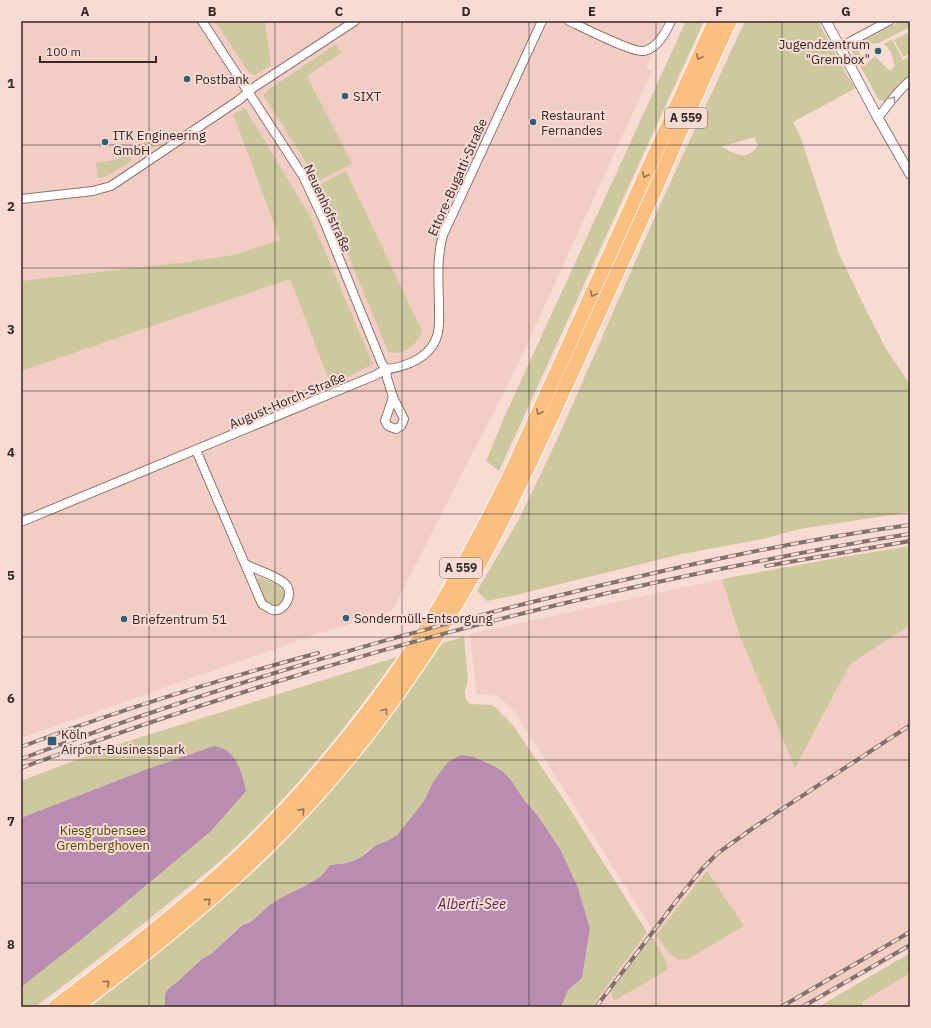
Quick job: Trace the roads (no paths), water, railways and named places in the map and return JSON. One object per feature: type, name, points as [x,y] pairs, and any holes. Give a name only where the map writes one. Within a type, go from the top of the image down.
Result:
[{"type":"highway","name":"A 559","points":[[55,1007],[117,960],[207,886],[251,845],[287,808],[337,751],[371,708],[410,653],[436,613],[471,552],[509,477],[725,23]]},
{"type":"highway","name":"A 559","points":[[76,1007],[171,933],[260,854],[297,817],[346,761],[386,710],[422,658],[447,619],[480,562],[521,482],[648,205],[725,23]]},
{"type":"street","name":"Neuenhofstraße","points":[[202,21],[303,176],[324,221],[382,364],[386,369],[387,378],[393,397]]},
{"type":"street","points":[[21,199],[93,190],[111,186],[240,100],[247,92],[356,21]]},
{"type":"street","name":"Ettore-Bugatti-Straße","points":[[386,369],[393,369],[413,362],[430,350],[435,342],[438,335],[439,326],[439,255],[443,236],[542,21]]},
{"type":"street","points":[[569,21],[632,49],[644,51],[650,49],[660,40],[671,21]]},
{"type":"street","points":[[826,21],[910,174]]},
{"type":"street","points":[[840,47],[889,21]]},
{"type":"street","points":[[878,118],[895,95],[910,81]]},
{"type":"street","name":"August-Horch-Straße","points":[[21,522],[373,377],[386,369]]},
{"type":"street","points":[[196,450],[262,604],[272,610],[278,610],[284,606],[288,600],[289,593],[287,586],[281,581],[246,564]]},
{"type":"water","points":[[214,746],[228,751],[233,756],[240,769],[246,791],[211,831],[82,939],[21,987],[21,818],[145,770]]},
{"type":"water","name":"Alberti-See","points":[[461,755],[474,757],[494,766],[511,780],[560,849],[577,885],[590,928],[582,978],[568,990],[561,1007],[164,1007],[165,994],[169,988],[203,958],[211,954],[242,925],[251,921],[274,902],[318,878],[330,865],[347,863],[360,858],[376,845],[397,835],[424,801],[433,782],[448,762]]},
{"type":"railway","points":[[21,759],[154,712],[288,669],[492,612],[647,574],[778,547],[866,531],[910,525]]},
{"type":"railway","points":[[21,768],[191,709],[276,682],[362,656],[535,610],[710,571],[910,534]]},
{"type":"railway","points":[[766,566],[910,541]]},
{"type":"railway","points":[[21,747],[94,720],[168,696],[318,653]]},
{"type":"railway","points":[[596,1007],[677,900],[702,869],[718,853],[753,828],[909,726]]},
{"type":"railway","points":[[781,1007],[910,932]]},
{"type":"railway","points":[[802,1007],[910,945]]},
{"type":"place","name":"Jugendzentrum \"Grembox\"","points":[[878,51]]},
{"type":"place","name":"Postbank","points":[[187,79]]},
{"type":"place","name":"SIXT","points":[[345,96]]},
{"type":"place","name":"Restaurant Fernandes","points":[[533,122]]},
{"type":"place","name":"ITK Engineering GmbH","points":[[105,142]]},
{"type":"place","name":"Sondermüll-Entsorgung","points":[[346,618]]},
{"type":"place","name":"Briefzentrum 51","points":[[124,619]]},
{"type":"place","name":"Köln Airport-Businesspark","points":[[52,741]]},
{"type":"park label","name":"Kiesgrubensee Gremberghoven","points":[[103,838]]}]
